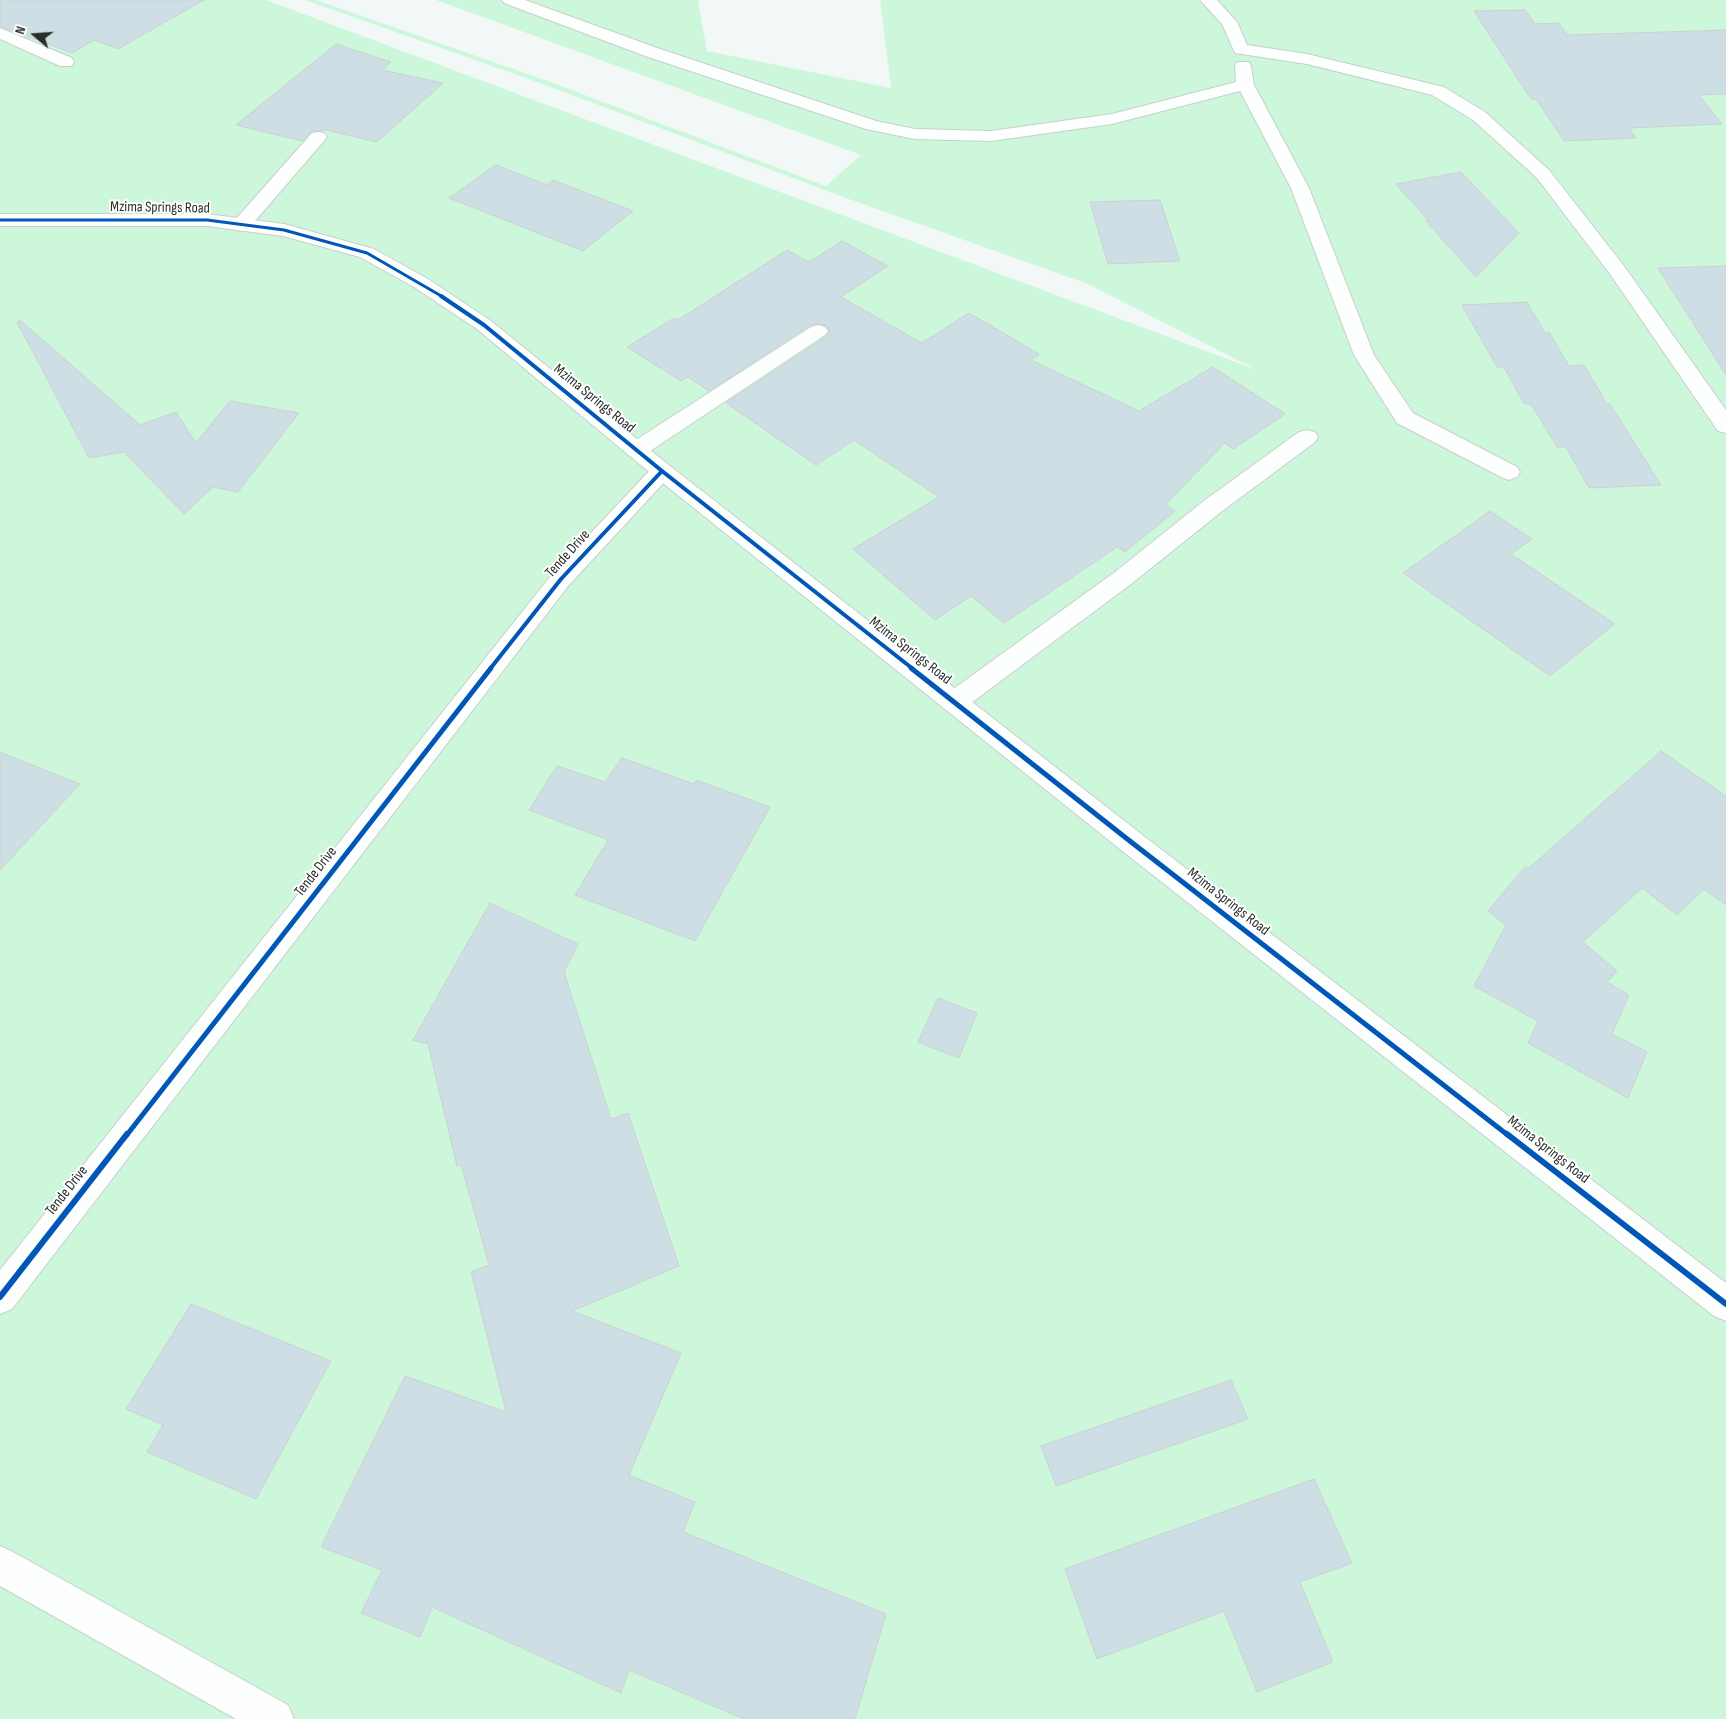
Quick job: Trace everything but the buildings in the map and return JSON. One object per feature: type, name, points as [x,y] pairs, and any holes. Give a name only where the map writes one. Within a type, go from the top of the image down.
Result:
[{"type":"street","points":[[510,0],[654,53],[872,125],[915,134],[991,136],[1112,119],[1245,84]]},
{"type":"street","points":[[1208,0],[1228,22],[1242,49],[1245,84],[1300,188],[1364,355],[1405,418],[1509,472]]},
{"type":"street","points":[[0,33],[66,62]]},
{"type":"street","points":[[1242,49],[1307,59],[1438,91],[1479,116],[1543,174],[1617,270],[1726,426]]},
{"type":"street","points":[[241,225],[318,137]]},
{"type":"street","name":"Mzima Springs Road","points":[[0,220],[207,220],[284,230],[367,253],[421,283],[484,325],[662,471],[1126,838],[1726,1304]]},
{"type":"street","points":[[636,450],[818,331]]},
{"type":"street","points":[[954,702],[1116,583],[1213,506],[1307,437]]},
{"type":"street","name":"Tende Drive","points":[[0,1297],[561,579],[662,471]]},
{"type":"street","points":[[0,1566],[274,1719]]},
{"type":"green space","points":[[0,0],[266,0],[1257,370],[1088,284],[846,198],[540,83],[305,0],[316,0],[545,80],[826,186],[861,155],[436,0],[698,0],[707,51],[891,88],[880,0],[1726,0],[1726,1719],[0,1719]]},
{"type":"cycle path","points":[[0,220],[207,220],[284,230],[367,253],[421,283],[484,325],[662,471],[1126,838],[1726,1304]]},
{"type":"cycle path","points":[[0,1297],[561,579],[662,471]]}]
